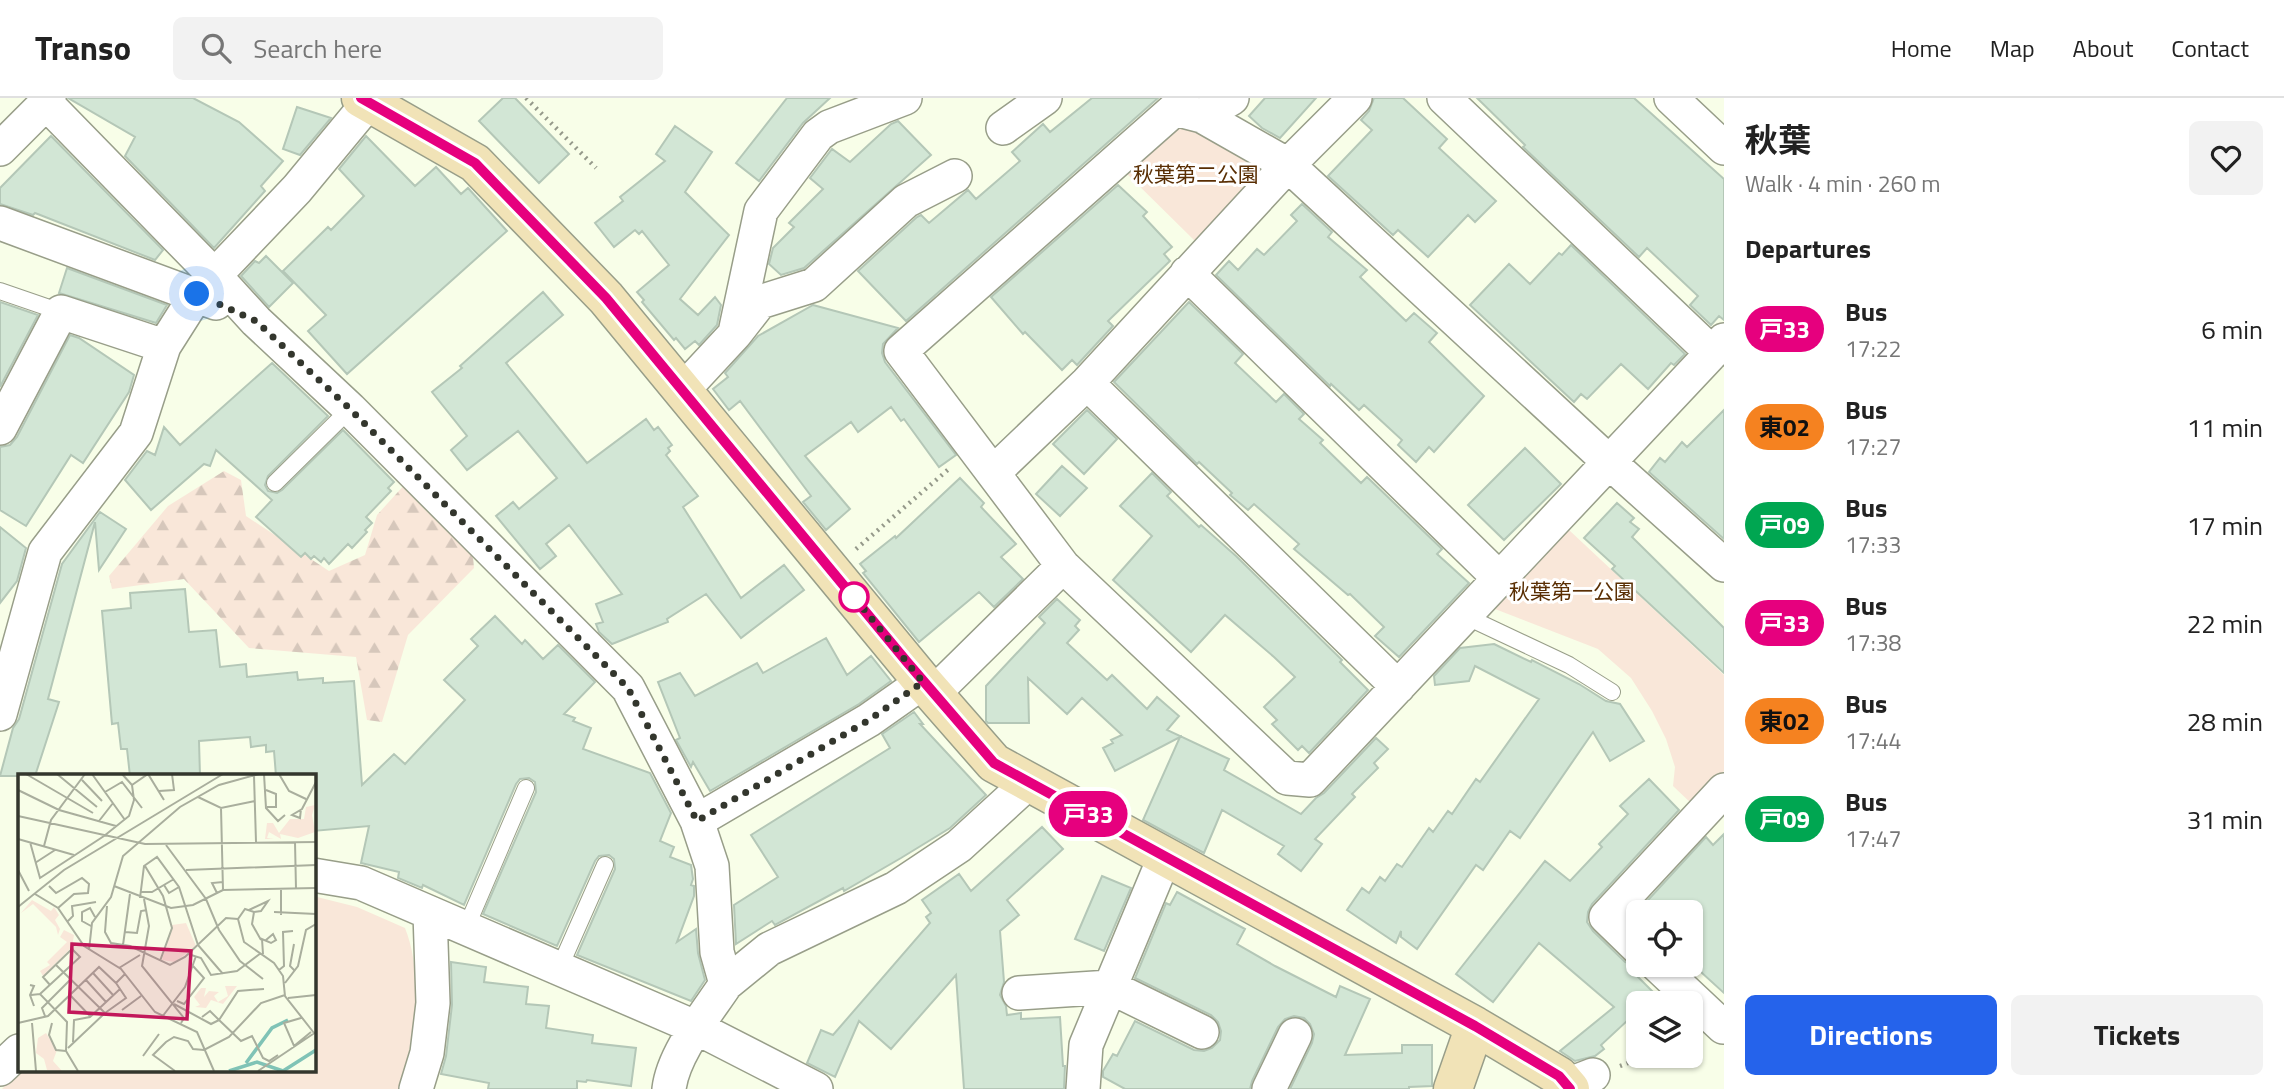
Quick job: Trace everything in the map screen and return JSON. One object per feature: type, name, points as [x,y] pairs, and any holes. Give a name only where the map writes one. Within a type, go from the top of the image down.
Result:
[{"type":"street","points":[[735,334],[761,211],[818,135],[829,127],[905,98]]},
{"type":"street","points":[[1003,128],[1045,98]]},
{"type":"street","points":[[1202,116],[1231,98]]},
{"type":"street","points":[[984,460],[1087,383],[1187,272],[1355,98]]},
{"type":"street","points":[[1444,98],[1718,346],[1609,463],[1500,579],[1310,780],[1287,778],[1063,566],[901,351],[1175,109],[1202,116],[1288,165],[1609,463],[1724,565]]},
{"type":"street","points":[[1671,98],[1724,148]]},
{"type":"street","points":[[0,149],[47,101],[205,285],[256,321],[350,409],[628,688],[697,821],[712,866],[717,952],[726,985]]},
{"type":"street","points":[[0,714],[45,552],[136,433],[164,346],[205,285],[378,103],[475,163],[606,298],[928,688],[994,763],[1576,1083]]},
{"type":"street","points":[[683,390],[695,381],[760,302],[814,285],[906,201],[955,176]]},
{"type":"street","points":[[0,223],[205,285]]},
{"type":"street","points":[[1187,272],[1500,579]]},
{"type":"street","points":[[0,428],[61,312],[164,346]]},
{"type":"street","points":[[1087,383],[1398,687]]},
{"type":"street","points":[[697,821],[928,688],[1063,566]]},
{"type":"street","points":[[669,1089],[670,1076],[696,1028],[726,985],[769,948],[896,888],[960,846],[1029,782]]},
{"type":"street","points":[[1626,936],[1606,917],[1724,790]]},
{"type":"street","points":[[1083,1089],[1086,1045],[1165,856]]},
{"type":"street","points":[[315,875],[361,883],[696,1028],[816,1089]]},
{"type":"street","points":[[416,1089],[427,1053],[433,1003],[430,913]]},
{"type":"street","points":[[1667,977],[1715,1031]]},
{"type":"street","points":[[1019,993],[1110,987],[1202,1032]]},
{"type":"street","points":[[1453,1089],[1475,1026]]},
{"type":"street","points":[[0,1031],[18,1040]]},
{"type":"street","points":[[1269,1089],[1295,1035]]},
{"type":"street","points":[[0,1069],[18,1052]]},
{"type":"lane","points":[[0,291],[61,312]]},
{"type":"lane","points":[[275,483],[350,409]]},
{"type":"lane","points":[[1465,616],[1569,665],[1612,692]]},
{"type":"lane","points":[[466,928],[526,788]]},
{"type":"lane","points":[[559,969],[605,865]]},
{"type":"path","points":[[526,98],[596,168]]},
{"type":"path","points":[[832,570],[984,460]]},
{"type":"green space","name":"秋葉第二公園","points":[[1178,120],[1274,162],[1197,243],[1124,171]]},
{"type":"green space","points":[[224,471],[241,480],[246,516],[329,571],[365,555],[377,515],[407,482],[472,545],[474,568],[408,635],[382,722],[367,720],[356,657],[249,648],[184,579],[112,589],[109,576],[168,506]]},
{"type":"green space","name":"秋葉第一公園","points":[[1569,530],[1724,675],[1724,771],[1693,805],[1673,786],[1675,767],[1666,739],[1631,678],[1598,649],[1495,609]]},
{"type":"green space","points":[[315,896],[357,907],[405,928],[414,967],[415,1008],[402,1089],[2,1089],[19,1072],[315,1072]]},
{"type":"building","points":[[68,98],[193,98],[239,122],[283,161],[261,186],[265,191],[214,248],[125,156],[135,137]]},
{"type":"building","points":[[503,98],[515,98],[569,154],[539,183],[479,121]]},
{"type":"building","points":[[787,98],[830,98],[803,123],[759,181],[736,163]]},
{"type":"building","points":[[1092,98],[1158,98],[906,321],[858,271],[917,217],[921,215],[929,223],[968,190],[976,199],[1020,161],[1012,152],[1043,124],[1050,132]]},
{"type":"building","points":[[1265,98],[1316,98],[1280,138],[1262,128],[1249,116]]},
{"type":"building","points":[[1374,98],[1403,98],[1447,139],[1439,148],[1496,201],[1475,222],[1468,215],[1428,257],[1398,230],[1393,235],[1328,176],[1372,130],[1361,120],[1369,111]]},
{"type":"building","points":[[1477,98],[1634,98],[1724,179],[1724,320],[1719,316],[1711,325],[1690,305],[1698,296],[1647,248],[1639,257],[1523,147],[1525,145]]},
{"type":"building","points":[[297,107],[331,118],[300,155],[283,149]]},
{"type":"building","points":[[898,121],[931,155],[804,268],[781,275],[769,264],[773,248],[794,227],[789,223],[823,189],[810,178],[832,149],[850,162],[891,124]]},
{"type":"building","points":[[675,126],[712,152],[685,192],[729,235],[680,299],[698,315],[715,297],[721,305],[717,325],[699,345],[695,341],[685,349],[642,302],[644,300],[637,292],[669,265],[642,231],[639,234],[635,230],[614,247],[595,223],[623,201],[620,197],[665,161],[656,154]]},
{"type":"building","points":[[51,136],[163,250],[155,260],[35,213],[33,215],[0,204],[0,188]]},
{"type":"building","points":[[366,136],[415,186],[436,167],[461,194],[468,188],[507,231],[347,374],[308,331],[326,315],[283,271],[328,227],[331,230],[364,196],[339,169]]},
{"type":"building","points":[[1118,185],[1147,212],[1143,216],[1172,247],[1164,254],[1170,261],[1108,321],[1113,326],[1077,365],[1072,360],[1062,370],[1025,332],[1023,334],[991,297]]},
{"type":"building","points":[[1302,204],[1332,232],[1328,237],[1367,270],[1360,277],[1406,321],[1414,313],[1437,333],[1429,342],[1484,396],[1434,452],[1429,447],[1416,462],[1398,445],[1402,440],[1364,405],[1359,410],[1331,384],[1330,386],[1216,275],[1229,261],[1238,270],[1257,249],[1264,255],[1297,221],[1291,215]]},
{"type":"building","points":[[1571,245],[1685,354],[1674,365],[1671,363],[1648,389],[1621,364],[1587,399],[1581,394],[1574,402],[1470,305],[1509,264],[1530,284],[1559,253],[1562,255]]},
{"type":"building","points":[[266,256],[293,283],[269,307],[241,276],[255,261],[259,263]]},
{"type":"building","points":[[67,268],[167,305],[156,323],[59,293]]},
{"type":"building","points":[[543,292],[563,315],[506,363],[587,463],[646,419],[654,430],[658,427],[672,445],[666,455],[698,496],[683,507],[741,598],[784,565],[804,590],[741,638],[706,594],[667,619],[668,622],[612,644],[599,632],[596,624],[603,622],[596,604],[622,594],[569,525],[546,544],[556,556],[540,569],[496,516],[513,502],[519,509],[557,478],[518,431],[467,470],[451,450],[467,436],[432,392],[462,368],[460,366]]},
{"type":"building","points":[[0,302],[38,315],[0,387]]},
{"type":"building","points":[[1189,302],[1243,354],[1235,363],[1276,402],[1284,394],[1304,414],[1299,419],[1323,440],[1320,443],[1361,483],[1367,477],[1442,549],[1437,554],[1469,583],[1399,657],[1375,636],[1384,627],[1350,594],[1294,549],[1299,544],[1254,504],[1248,510],[1230,495],[1232,493],[1199,462],[1197,464],[1114,382]]},
{"type":"building","points":[[813,305],[898,328],[883,344],[885,362],[956,455],[939,467],[904,419],[901,421],[891,407],[858,432],[851,422],[805,456],[850,509],[826,530],[803,502],[811,496],[740,401],[729,410],[713,389],[728,377],[725,373],[758,336]]},
{"type":"building","points":[[70,335],[79,338],[134,375],[129,392],[83,463],[71,455],[26,526],[0,510],[0,447],[10,445],[17,437]]},
{"type":"building","points":[[272,363],[328,416],[268,476],[265,485],[268,491],[277,493],[282,490],[343,430],[394,482],[388,488],[391,491],[366,517],[372,523],[365,530],[367,532],[352,548],[348,544],[329,564],[324,558],[321,562],[314,556],[311,559],[305,553],[301,557],[256,517],[272,500],[216,450],[210,466],[204,464],[151,510],[125,480],[147,451],[155,455],[164,427],[180,445]]},
{"type":"building","points":[[1087,410],[1117,439],[1084,474],[1053,444]]},
{"type":"building","points":[[1724,410],[1724,539],[1649,472],[1660,458],[1665,462],[1682,442],[1687,447]]},
{"type":"building","points":[[1525,448],[1561,484],[1504,540],[1468,505]]},
{"type":"building","points":[[1062,466],[1087,488],[1060,516],[1036,494]]},
{"type":"building","points":[[1152,473],[1171,492],[1167,496],[1199,527],[1201,525],[1236,556],[1342,660],[1340,662],[1368,690],[1309,753],[1302,746],[1298,750],[1272,724],[1277,720],[1264,707],[1295,677],[1274,657],[1225,615],[1191,652],[1113,580],[1152,536],[1120,506]]},
{"type":"building","points":[[960,478],[984,503],[981,507],[1016,544],[1001,557],[1023,579],[994,607],[979,592],[919,642],[863,573],[866,571],[860,564],[895,536],[896,538]]},
{"type":"building","points":[[1617,503],[1634,518],[1630,522],[1639,529],[1632,537],[1724,628],[1724,673],[1612,569],[1615,566],[1584,538]]},
{"type":"building","points":[[100,512],[126,529],[99,570],[95,522],[48,699],[59,702],[36,774],[0,776],[13,728],[19,719],[62,564]]},
{"type":"building","points":[[0,527],[26,548],[17,581],[0,603]]},
{"type":"building","points":[[185,589],[189,632],[216,630],[220,667],[246,664],[247,677],[297,672],[298,680],[323,678],[323,683],[354,681],[362,785],[394,754],[405,764],[465,700],[444,680],[478,646],[471,639],[495,616],[522,644],[525,640],[543,659],[558,645],[595,682],[564,714],[591,728],[583,749],[650,773],[671,813],[660,841],[674,847],[670,857],[691,865],[694,896],[677,942],[696,929],[698,953],[705,980],[691,1001],[577,955],[615,869],[614,859],[609,855],[599,856],[595,861],[557,946],[483,914],[536,792],[535,782],[529,778],[520,779],[516,784],[464,905],[423,885],[422,888],[398,878],[399,872],[361,863],[369,826],[315,831],[315,774],[276,774],[274,751],[266,752],[266,745],[251,747],[250,737],[199,741],[200,774],[130,774],[127,749],[121,749],[118,723],[112,724],[102,611],[131,608],[130,593]]},
{"type":"building","points":[[1057,599],[1080,620],[1075,626],[1079,630],[1067,643],[1107,680],[1112,675],[1147,709],[1157,697],[1179,716],[1167,730],[1229,759],[1224,770],[1301,814],[1376,738],[1388,749],[1374,763],[1378,768],[1352,794],[1355,797],[1315,839],[1322,844],[1301,871],[1278,854],[1284,846],[1222,810],[1204,853],[1143,820],[1180,737],[1115,771],[1103,748],[1122,735],[1082,698],[1067,714],[1028,678],[1029,723],[986,721],[986,686],[1045,623],[1039,617]]},
{"type":"building","points":[[826,638],[847,675],[871,656],[891,681],[859,704],[710,791],[693,762],[691,767],[676,740],[680,738],[658,682],[680,673],[695,696],[757,663],[763,673]]},
{"type":"building","points":[[1494,644],[1531,662],[1532,660],[1606,701],[1620,704],[1644,741],[1610,761],[1593,732],[1520,838],[1510,831],[1483,870],[1476,865],[1417,949],[1401,937],[1401,931],[1396,943],[1347,910],[1362,888],[1369,893],[1380,877],[1385,881],[1397,864],[1402,867],[1429,828],[1433,832],[1448,811],[1452,814],[1476,779],[1480,782],[1539,699],[1475,666],[1469,681],[1435,685],[1434,676],[1460,648]]},
{"type":"building","points":[[914,712],[923,724],[920,724],[986,795],[950,828],[901,858],[844,891],[843,888],[775,925],[772,921],[736,944],[734,905],[778,877],[751,835],[890,748],[882,734]]},
{"type":"building","points":[[1649,779],[1679,810],[1592,904],[1588,912],[1587,922],[1593,931],[1626,962],[1626,977],[1638,977],[1652,991],[1626,991],[1626,1022],[1601,1045],[1604,1049],[1595,1056],[1575,1061],[1560,1051],[1614,1007],[1539,943],[1493,1002],[1456,974],[1545,861],[1570,881],[1602,847],[1599,844],[1628,814],[1620,806]]},
{"type":"building","points":[[1042,827],[1063,849],[1007,900],[1019,915],[1000,931],[1004,982],[1000,995],[1007,1015],[1021,1013],[1021,1019],[1060,1017],[1065,1066],[1064,1089],[964,1089],[956,975],[891,1049],[859,1021],[835,1077],[807,1063],[821,1030],[833,1035],[930,923],[926,917],[931,913],[922,900],[959,874],[971,891]]},
{"type":"building","points":[[1724,834],[1724,993],[1703,974],[1703,900],[1648,900],[1706,837],[1713,845]]},
{"type":"building","points":[[1102,876],[1131,888],[1104,951],[1075,939]]},
{"type":"building","points":[[1177,892],[1245,929],[1237,944],[1275,966],[1336,997],[1340,986],[1370,999],[1345,1055],[1402,1053],[1402,1045],[1432,1045],[1432,1086],[1409,1089],[1290,1089],[1314,1034],[1304,1018],[1294,1016],[1285,1019],[1278,1027],[1250,1089],[1125,1089],[1103,1077],[1103,1071],[1113,1054],[1117,1056],[1135,1021],[1194,1050],[1212,1048],[1220,1040],[1218,1022],[1211,1015],[1135,978],[1166,903],[1170,905]]},
{"type":"building","points":[[451,962],[486,967],[484,982],[528,987],[526,1004],[549,1006],[546,1028],[593,1035],[592,1043],[636,1048],[631,1086],[587,1080],[577,1081],[577,1089],[488,1089],[489,1083],[441,1074],[446,1056],[452,1005]]},
{"type":"bus line","name":"戸33","points":[[361,98],[475,163],[606,298],[933,694],[994,763],[1475,1026],[1559,1076],[1570,1089]]},
{"type":"route","points":[[197,294],[256,321],[350,409],[628,688],[697,821],[869,720],[923,682],[854,597]]}]
